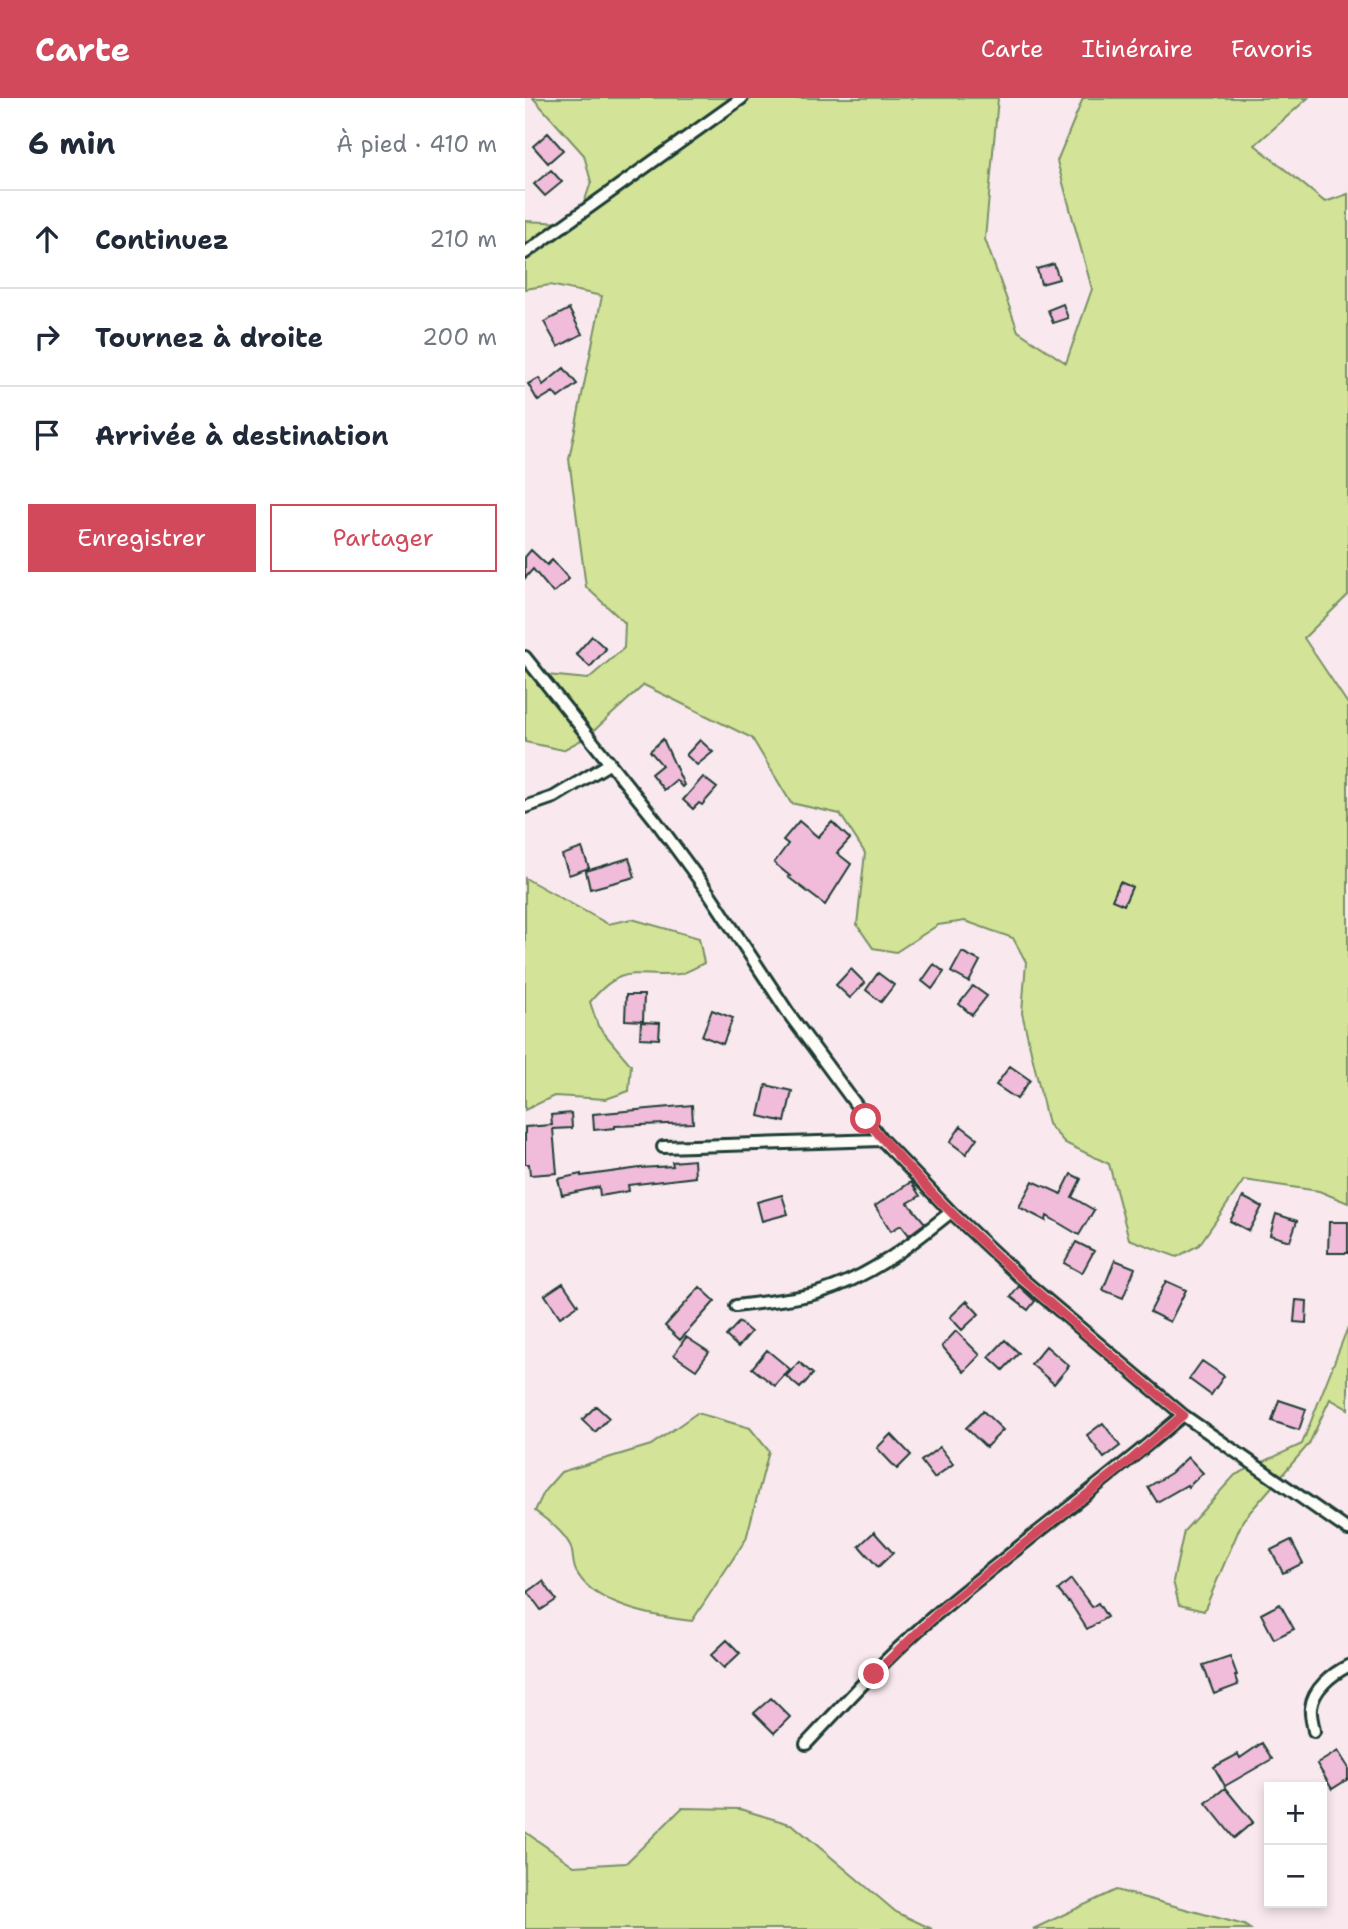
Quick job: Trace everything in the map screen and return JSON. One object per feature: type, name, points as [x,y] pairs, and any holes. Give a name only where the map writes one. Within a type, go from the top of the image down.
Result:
[{"type":"street","points":[[525,253],[742,98]]},
{"type":"street","points":[[525,657],[688,864],[789,1014],[882,1140],[951,1212],[1021,1278],[1183,1415],[1348,1531]]},
{"type":"street","points":[[525,807],[554,797],[610,764]]},
{"type":"street","points":[[663,1147],[882,1140]]},
{"type":"street","points":[[736,1306],[816,1293],[862,1276],[899,1254],[951,1212]]},
{"type":"street","points":[[806,1744],[856,1690],[944,1607],[1133,1458],[1183,1415]]},
{"type":"street","points":[[1314,1731],[1311,1709],[1314,1697],[1322,1685],[1348,1667]]},
{"type":"green space","points":[[533,98],[998,98],[985,239],[1018,331],[1066,363],[1092,289],[1057,161],[1083,98],[1308,98],[1255,145],[1325,202],[1348,194],[1348,595],[1304,638],[1348,704],[1348,1203],[1319,1191],[1244,1180],[1199,1245],[1177,1257],[1129,1239],[1109,1164],[1065,1143],[1048,1124],[1022,1013],[1026,962],[1013,938],[965,921],[938,925],[896,952],[873,948],[857,925],[865,853],[840,814],[791,803],[752,738],[644,685],[587,737],[563,750],[525,742],[525,657],[537,674],[588,679],[624,648],[625,623],[586,587],[569,459],[602,296],[550,285],[525,289],[525,221],[565,223],[583,206],[591,182],[584,155]]},
{"type":"green space","points":[[525,878],[608,924],[632,919],[699,938],[704,963],[679,974],[621,976],[602,989],[590,1002],[598,1026],[631,1065],[629,1091],[606,1099],[554,1096],[525,1110]]},
{"type":"green space","points":[[1348,1327],[1348,1409],[1330,1399],[1309,1444],[1243,1520],[1204,1611],[1179,1605],[1173,1581],[1184,1531],[1235,1475],[1302,1444]]},
{"type":"green space","points":[[697,1413],[750,1428],[769,1451],[746,1539],[692,1621],[628,1608],[597,1593],[576,1571],[567,1540],[535,1511],[545,1490],[561,1472],[651,1445]]},
{"type":"green space","points":[[682,1808],[740,1809],[793,1825],[896,1912],[932,1929],[525,1929],[525,1832],[574,1866],[626,1863]]},
{"type":"green space","points":[[1116,1890],[1244,1925],[1250,1929],[1033,1929]]},
{"type":"building","points":[[548,133],[563,150],[548,163],[533,146]]},
{"type":"building","points":[[551,170],[562,182],[545,196],[534,184]]},
{"type":"building","points":[[1054,264],[1059,279],[1041,284],[1037,269]]},
{"type":"building","points":[[1063,304],[1068,318],[1053,323],[1048,310]]},
{"type":"building","points":[[569,309],[582,334],[558,347],[544,322]]},
{"type":"building","points":[[564,368],[577,384],[558,398],[553,392],[538,401],[528,384],[539,378],[543,385]]},
{"type":"building","points":[[531,550],[547,565],[552,560],[569,579],[553,593],[533,569],[525,578],[525,557]]},
{"type":"building","points":[[592,636],[606,649],[590,667],[576,654]]},
{"type":"building","points":[[663,739],[684,785],[682,787],[676,780],[664,790],[651,774],[662,765],[650,751]]},
{"type":"building","points":[[700,740],[713,752],[697,765],[686,755]]},
{"type":"building","points":[[703,777],[717,788],[702,805],[699,803],[693,809],[683,800]]},
{"type":"building","points":[[799,821],[818,837],[832,822],[850,839],[837,853],[851,864],[825,905],[774,863],[788,844],[783,840]]},
{"type":"building","points":[[582,848],[589,868],[569,875],[562,855]]},
{"type":"building","points":[[629,858],[635,877],[590,889],[586,871]]},
{"type":"building","points":[[1120,882],[1132,887],[1124,905],[1112,900]]},
{"type":"building","points":[[962,952],[980,961],[969,982],[951,972]]},
{"type":"building","points":[[934,964],[944,972],[932,989],[922,981]]},
{"type":"building","points":[[851,969],[865,983],[850,998],[836,985]]},
{"type":"building","points":[[878,973],[894,985],[881,1002],[866,990]]},
{"type":"building","points":[[973,986],[987,996],[972,1015],[959,1004]]},
{"type":"building","points":[[626,995],[644,995],[643,1021],[625,1020]]},
{"type":"building","points":[[712,1010],[733,1018],[723,1044],[702,1036]]},
{"type":"building","points":[[641,1022],[660,1023],[659,1039],[640,1038]]},
{"type":"building","points":[[1010,1066],[1030,1080],[1017,1099],[996,1085]]},
{"type":"building","points":[[766,1085],[792,1091],[785,1122],[759,1116]]},
{"type":"building","points":[[692,1105],[693,1123],[615,1126],[594,1130],[593,1114]]},
{"type":"building","points":[[571,1113],[572,1128],[553,1129],[557,1173],[530,1175],[529,1164],[525,1164],[525,1127],[552,1125],[551,1115]]},
{"type":"building","points":[[961,1126],[977,1138],[966,1154],[950,1142]]},
{"type":"building","points":[[694,1160],[695,1177],[628,1185],[629,1191],[600,1196],[599,1187],[562,1195],[558,1179],[581,1174],[673,1166],[672,1162]]},
{"type":"building","points":[[1071,1174],[1081,1179],[1072,1197],[1094,1210],[1079,1235],[1047,1216],[1046,1221],[1019,1207],[1033,1181],[1061,1194]]},
{"type":"building","points":[[911,1182],[920,1196],[908,1203],[925,1223],[909,1235],[901,1225],[891,1231],[875,1206]]},
{"type":"building","points":[[782,1195],[788,1214],[762,1221],[757,1202]]},
{"type":"building","points":[[1243,1197],[1262,1207],[1249,1231],[1230,1221]]},
{"type":"building","points":[[1276,1214],[1297,1221],[1290,1241],[1270,1235]]},
{"type":"building","points":[[1329,1222],[1348,1222],[1348,1253],[1328,1253]]},
{"type":"building","points":[[1076,1242],[1094,1251],[1082,1273],[1064,1263]]},
{"type":"building","points":[[1115,1260],[1135,1268],[1123,1298],[1103,1290]]},
{"type":"building","points":[[1166,1281],[1186,1290],[1170,1322],[1150,1312]]},
{"type":"building","points":[[563,1283],[578,1305],[560,1317],[545,1295]]},
{"type":"building","points":[[1019,1286],[1035,1301],[1028,1310],[1011,1297]]},
{"type":"building","points":[[700,1287],[715,1301],[680,1340],[665,1326]]},
{"type":"building","points":[[1296,1300],[1307,1301],[1306,1323],[1294,1322]]},
{"type":"building","points":[[967,1301],[979,1314],[962,1330],[950,1317]]},
{"type":"building","points":[[739,1322],[751,1332],[738,1347],[726,1336]]},
{"type":"building","points":[[956,1331],[980,1355],[964,1372],[942,1346]]},
{"type":"building","points":[[686,1337],[709,1352],[696,1370],[674,1355]]},
{"type":"building","points":[[1005,1340],[1019,1353],[1003,1370],[989,1357]]},
{"type":"building","points":[[1046,1346],[1069,1366],[1054,1384],[1031,1364]]},
{"type":"building","points":[[767,1350],[790,1369],[775,1386],[752,1368]]},
{"type":"building","points":[[1202,1361],[1224,1376],[1211,1395],[1189,1379]]},
{"type":"building","points":[[799,1362],[813,1374],[800,1388],[786,1376]]},
{"type":"building","points":[[1279,1400],[1306,1409],[1299,1430],[1272,1421]]},
{"type":"building","points":[[596,1406],[609,1418],[595,1432],[582,1420]]},
{"type":"building","points":[[983,1411],[1003,1430],[986,1447],[966,1428]]},
{"type":"building","points":[[1103,1423],[1120,1446],[1104,1458],[1087,1435]]},
{"type":"building","points":[[891,1434],[911,1455],[897,1469],[877,1448]]},
{"type":"building","points":[[940,1447],[953,1464],[934,1478],[921,1461]]},
{"type":"building","points":[[1188,1457],[1203,1473],[1188,1487],[1187,1485],[1157,1502],[1148,1487],[1171,1473]]},
{"type":"building","points":[[874,1532],[893,1553],[878,1567],[859,1546]]},
{"type":"building","points":[[1291,1540],[1303,1563],[1283,1573],[1271,1550]]},
{"type":"building","points":[[1071,1579],[1092,1607],[1098,1603],[1107,1617],[1087,1629],[1069,1601],[1058,1590]]},
{"type":"building","points":[[543,1581],[556,1600],[541,1610],[528,1592]]},
{"type":"building","points":[[1280,1604],[1294,1629],[1274,1639],[1261,1614]]},
{"type":"building","points":[[727,1640],[740,1653],[724,1668],[711,1655]]},
{"type":"building","points":[[1230,1656],[1238,1685],[1214,1694],[1203,1665]]},
{"type":"building","points":[[771,1698],[790,1717],[774,1733],[754,1713]]},
{"type":"building","points":[[1262,1743],[1272,1759],[1225,1786],[1214,1767],[1238,1754],[1240,1758]]},
{"type":"building","points":[[1338,1751],[1348,1767],[1348,1779],[1332,1789],[1317,1764]]},
{"type":"building","points":[[1225,1788],[1253,1822],[1234,1838],[1206,1803]]},
{"type":"route","points":[[866,1119],[882,1140],[951,1212],[1021,1278],[1183,1415],[1133,1458],[944,1607],[874,1674]]}]
